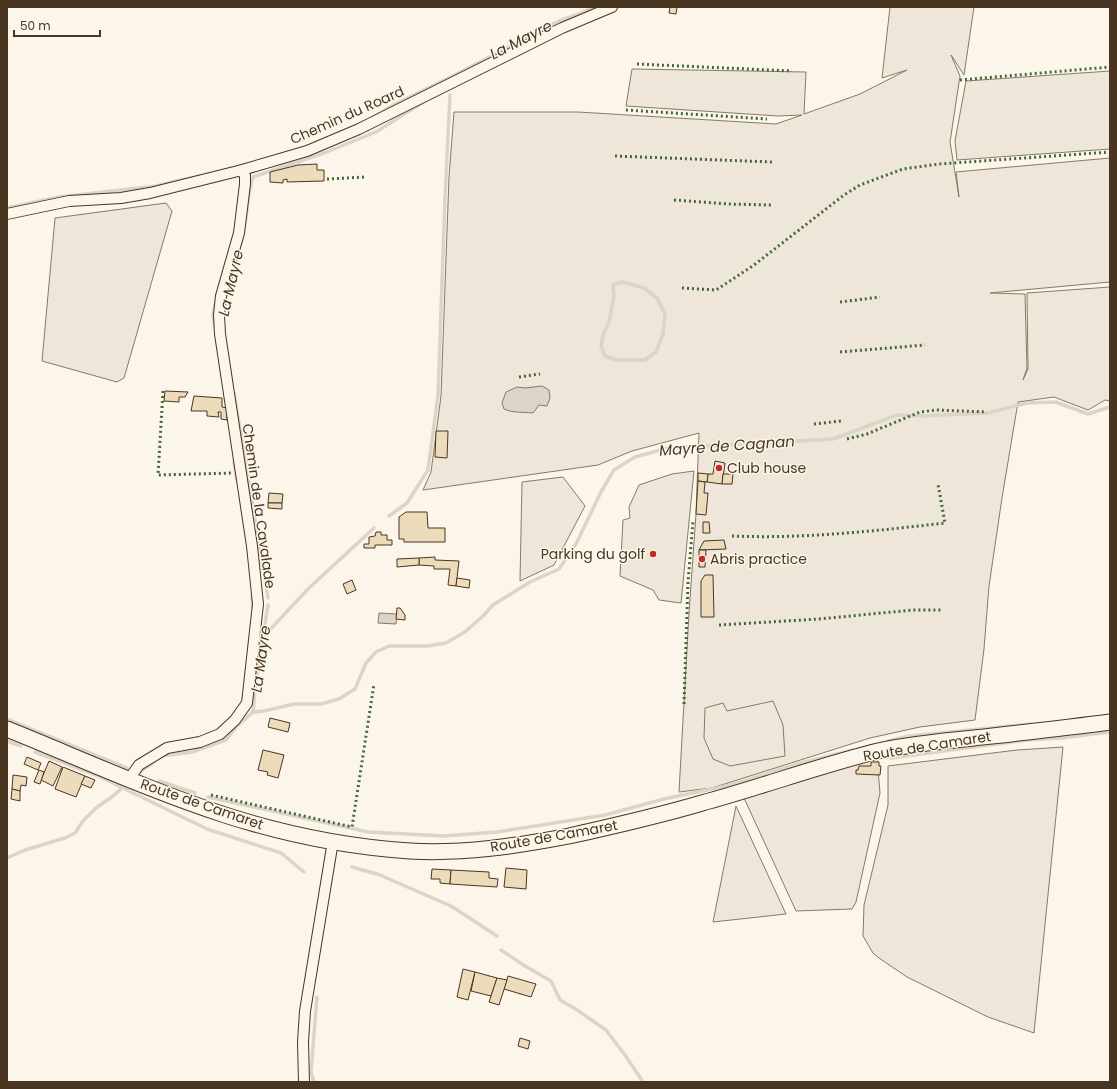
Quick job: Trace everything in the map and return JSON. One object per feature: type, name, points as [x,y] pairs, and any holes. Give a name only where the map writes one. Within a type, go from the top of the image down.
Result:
[{"type":"main road","name":"Route de Camaret","points":[[7,729],[198,806],[247,822],[333,841],[412,851],[473,850],[511,846],[614,826],[702,804],[854,757],[883,750],[1110,722]]},
{"type":"street","name":"Chemin du Roard","points":[[7,214],[69,201],[121,198],[143,194],[242,170],[307,151],[359,129],[562,28],[612,7]]},
{"type":"street","name":"Chemin de la Cavalade","points":[[142,784],[139,765],[167,748],[200,742],[220,734],[235,720],[247,703],[258,604],[252,546],[220,334],[219,315],[221,296],[239,233],[245,184],[245,176],[242,170]]},
{"type":"street","points":[[304,1082],[303,1042],[305,1011],[333,841]]},
{"type":"shaded area","points":[[890,7],[974,7],[964,75],[951,55],[960,76],[950,142],[959,197],[956,172],[1110,158],[1110,282],[990,293],[1025,294],[1027,368],[1023,380],[1028,369],[1027,293],[1110,287],[1110,401],[1105,400],[1088,410],[1054,397],[1018,402],[989,586],[984,649],[975,720],[920,727],[870,738],[712,788],[679,792],[696,514],[699,433],[632,451],[598,465],[423,490],[431,472],[441,396],[449,177],[454,112],[578,112],[776,124],[802,115],[778,116],[626,106],[632,69],[806,72],[804,114],[860,94],[907,70],[882,78]]},
{"type":"shaded area","points":[[1110,71],[1110,149],[957,160],[955,141],[966,81]]},
{"type":"shaded area","points":[[166,203],[172,211],[124,378],[117,382],[42,361],[55,218]]},
{"type":"shaded area","points":[[542,386],[549,390],[550,398],[547,406],[539,405],[533,413],[514,412],[504,409],[502,403],[506,392],[517,387],[525,388]]},
{"type":"shaded area","name":"Parking du golf","points":[[694,471],[681,603],[659,600],[653,590],[620,576],[623,520],[630,518],[629,507],[639,485],[672,474]]},
{"type":"shaded area","points":[[563,477],[585,506],[554,565],[520,581],[522,482]]},
{"type":"shaded area","points":[[379,613],[397,614],[396,624],[378,623]]},
{"type":"shaded area","points":[[773,701],[783,725],[785,756],[730,766],[713,759],[704,738],[705,708],[723,703],[727,711]]},
{"type":"shaded area","points":[[1063,747],[1034,1033],[988,1017],[907,977],[879,958],[873,953],[863,936],[864,905],[888,805],[888,766],[1017,750]]},
{"type":"shaded area","points":[[877,757],[880,793],[856,902],[852,909],[796,911],[744,798]]},
{"type":"shaded area","points":[[736,806],[786,914],[713,922]]},
{"type":"building","points":[[670,7],[677,7],[676,14],[669,13]]},
{"type":"building","points":[[317,164],[317,170],[324,170],[324,181],[287,182],[287,179],[283,180],[283,183],[270,182],[270,172],[298,165]]},
{"type":"building","points":[[165,391],[188,392],[185,397],[179,397],[179,402],[164,401]]},
{"type":"building","points":[[194,396],[222,398],[222,407],[227,408],[227,420],[221,419],[221,412],[218,412],[219,417],[207,416],[207,411],[191,411]]},
{"type":"building","points":[[436,431],[448,431],[447,458],[435,457]]},
{"type":"building","name":"Club house","points":[[715,461],[725,463],[722,484],[707,482],[708,474],[713,474]]},
{"type":"building","points":[[698,473],[708,474],[707,482],[698,481]]},
{"type":"building","points":[[723,474],[733,474],[732,484],[722,484]]},
{"type":"building","points":[[698,481],[705,482],[704,493],[708,493],[706,515],[696,514]]},
{"type":"building","points":[[269,493],[283,494],[282,503],[268,503]]},
{"type":"building","points":[[268,503],[282,503],[282,509],[268,508]]},
{"type":"building","points":[[406,512],[427,512],[428,528],[445,528],[445,542],[404,542],[404,539],[399,539],[399,517]]},
{"type":"building","points":[[703,522],[709,522],[710,533],[703,533]]},
{"type":"building","points":[[376,532],[381,532],[381,535],[387,535],[387,540],[392,540],[392,545],[375,545],[375,548],[364,548],[364,544],[369,544],[369,537],[375,536]]},
{"type":"building","points":[[724,540],[726,549],[699,550],[704,541]]},
{"type":"building","name":"Abris practice","points":[[699,550],[706,550],[705,567],[699,567]]},
{"type":"building","points":[[435,557],[435,560],[459,561],[456,586],[448,585],[450,569],[434,569],[434,566],[419,565],[419,558]]},
{"type":"building","points":[[419,558],[419,565],[397,567],[397,559]]},
{"type":"building","points":[[705,575],[713,575],[714,617],[701,617],[701,581]]},
{"type":"building","points":[[457,578],[470,580],[469,588],[456,586]]},
{"type":"building","points":[[352,580],[356,590],[347,594],[343,584]]},
{"type":"building","points":[[397,608],[400,608],[405,615],[405,620],[396,619]]},
{"type":"building","points":[[270,718],[290,723],[288,732],[268,727]]},
{"type":"building","points":[[263,750],[284,755],[278,778],[267,775],[268,772],[258,770]]},
{"type":"building","points":[[27,757],[41,763],[38,770],[24,764]]},
{"type":"building","points":[[49,761],[62,767],[53,786],[41,780]]},
{"type":"building","points":[[871,762],[879,762],[879,766],[881,766],[880,775],[856,774],[856,770],[858,770],[859,766],[871,766]]},
{"type":"building","points":[[63,767],[85,776],[76,797],[55,789]]},
{"type":"building","points":[[39,770],[44,772],[40,784],[34,782]]},
{"type":"building","points":[[13,775],[27,777],[26,786],[21,785],[20,791],[12,789]]},
{"type":"building","points":[[85,776],[95,780],[91,788],[81,784]]},
{"type":"building","points":[[12,789],[20,791],[20,801],[11,799]]},
{"type":"building","points":[[506,868],[527,870],[526,889],[504,887]]},
{"type":"building","points":[[432,869],[451,870],[450,884],[440,883],[440,879],[431,879]]},
{"type":"building","points":[[451,870],[489,872],[489,878],[498,879],[497,887],[450,884]]},
{"type":"building","points":[[463,969],[475,972],[468,1000],[457,997]]},
{"type":"building","points":[[475,972],[497,978],[491,996],[471,991]]},
{"type":"building","points":[[508,976],[536,984],[531,997],[504,989]]},
{"type":"building","points":[[497,978],[507,980],[499,1005],[489,1002]]},
{"type":"building","points":[[520,1038],[530,1041],[528,1049],[518,1046]]},
{"type":"waterway","name":"La Mayre","points":[[375,116],[395,104],[559,21],[594,7]]},
{"type":"waterway","points":[[389,516],[407,503],[428,470],[438,396],[450,95]]},
{"type":"waterway","name":"La Mayre","points":[[244,228],[253,177],[324,153],[376,132],[422,103]]},
{"type":"waterway","points":[[7,208],[59,197],[156,186],[200,176]]},
{"type":"waterway","points":[[622,282],[644,288],[657,298],[665,314],[663,334],[656,352],[645,360],[617,360],[605,356],[601,346],[603,335],[609,322],[614,296],[613,285],[622,282]]},
{"type":"waterway","points":[[215,304],[213,315],[215,328]]},
{"type":"waterway","name":"La Mayre","points":[[234,393],[268,598]]},
{"type":"waterway","name":"Mayre de Cagnan","points":[[161,756],[192,752],[226,740],[237,726],[253,712],[294,704],[321,704],[339,699],[355,689],[366,663],[376,652],[389,646],[427,646],[446,643],[465,632],[493,605],[530,582],[559,569],[576,544],[601,492],[614,470],[635,457],[668,448],[833,439],[897,415],[920,416],[988,413],[1027,403],[1056,402],[1088,414],[1110,407]]},
{"type":"waterway","points":[[234,462],[237,480]]},
{"type":"waterway","points":[[263,637],[309,588],[374,528]]},
{"type":"waterway","points":[[252,596],[253,611]]},
{"type":"waterway","name":"La Mayre","points":[[253,712],[256,681],[268,605]]},
{"type":"waterway","points":[[7,719],[127,768]]},
{"type":"waterway","points":[[888,741],[909,736],[1031,724]]},
{"type":"waterway","points":[[891,758],[1027,740],[1062,738],[1110,732]]},
{"type":"waterway","name":"Mayre de Cagnan","points":[[7,741],[21,746]]},
{"type":"waterway","points":[[208,797],[368,832],[444,836],[497,832],[605,815],[664,799],[731,785],[797,764],[853,750]]},
{"type":"waterway","name":"Mayre de Cagnan","points":[[35,752],[101,777],[121,787],[122,786]]},
{"type":"waterway","name":"Mayre de Cagnan","points":[[137,774],[155,761]]},
{"type":"waterway","points":[[159,781],[195,793]]},
{"type":"waterway","points":[[121,787],[207,829],[281,853],[304,872]]},
{"type":"waterway","points":[[7,858],[25,850],[65,838],[75,833],[83,821],[96,808],[122,788]]},
{"type":"waterway","points":[[352,867],[380,875],[451,906],[497,936]]},
{"type":"waterway","points":[[501,950],[551,981],[560,1000],[606,1030],[643,1082]]},
{"type":"waterway","points":[[314,1082],[311,1072],[317,997]]},
{"type":"hedge","points":[[637,64],[792,71]]},
{"type":"hedge","points":[[960,80],[1110,67]]},
{"type":"hedge","points":[[626,110],[767,119]]},
{"type":"hedge","points":[[682,288],[716,290],[754,265],[844,195],[860,185],[903,169],[939,164],[1110,152]]},
{"type":"hedge","points":[[615,156],[772,162]]},
{"type":"hedge","points":[[327,179],[366,177]]},
{"type":"hedge","points":[[674,200],[728,204],[771,205]]},
{"type":"hedge","points":[[840,302],[880,297]]},
{"type":"hedge","points":[[840,352],[925,345]]},
{"type":"hedge","points":[[519,377],[540,374]]},
{"type":"hedge","points":[[163,391],[158,475],[233,473]]},
{"type":"hedge","points":[[847,439],[867,434],[920,412],[936,410],[987,412]]},
{"type":"hedge","points":[[814,424],[841,421]]},
{"type":"hedge","points":[[732,536],[759,537],[812,535],[945,523],[938,484]]},
{"type":"hedge","points":[[684,704],[688,582],[693,521]]},
{"type":"hedge","points":[[719,625],[819,619],[913,610],[941,610]]},
{"type":"hedge","points":[[211,795],[352,827],[374,684]]},
{"type":"place","name":"Club house","points":[[719,468]]},
{"type":"place","name":"Parking du golf","points":[[653,554]]},
{"type":"place","name":"Abris practice","points":[[702,559]]}]
